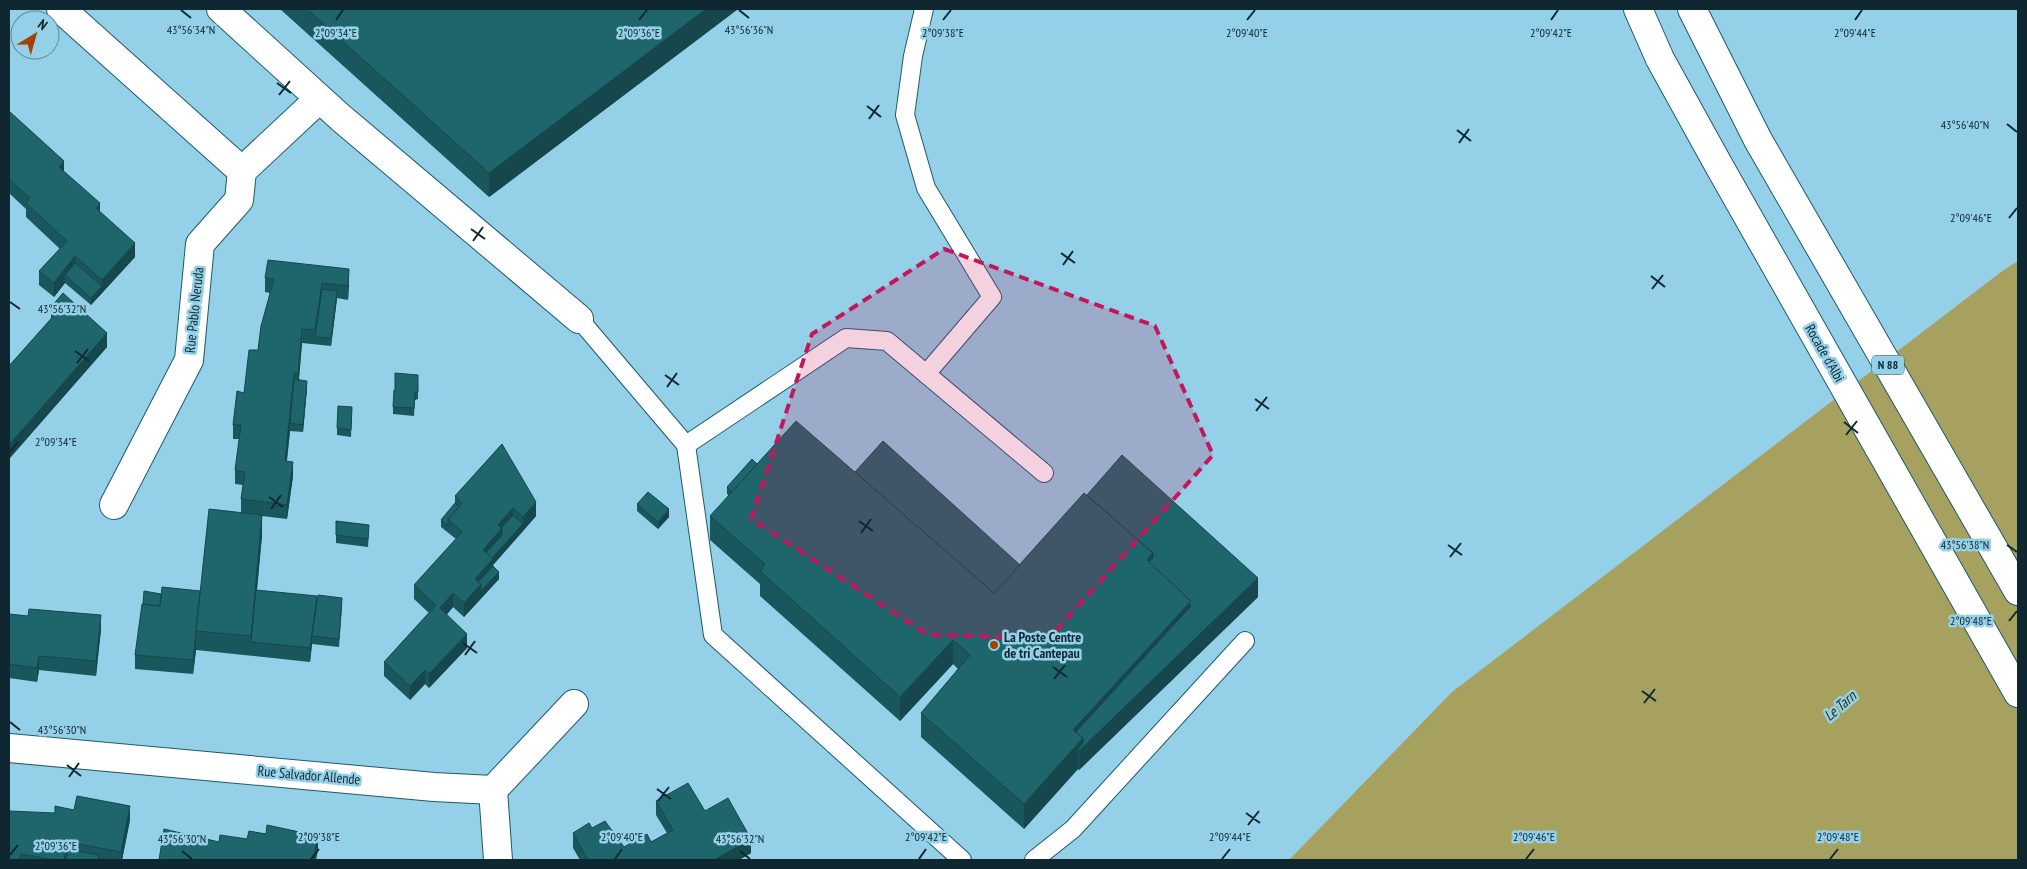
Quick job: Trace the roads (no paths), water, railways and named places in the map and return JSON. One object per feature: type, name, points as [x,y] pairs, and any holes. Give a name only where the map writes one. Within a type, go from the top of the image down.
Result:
[{"type":"main road","points":[[61,9],[242,171],[319,98]]},
{"type":"main road","points":[[221,9],[319,98],[579,320]]},
{"type":"main road","points":[[1630,9],[1660,59]]},
{"type":"main road","name":"Rocade d'Albi","points":[[1638,9],[1660,59],[1718,164],[2018,693]]},
{"type":"main road","name":"N 88","points":[[1692,9],[1758,140],[2018,591]]},
{"type":"main road","name":"Rue Pablo Neruda","points":[[114,505],[189,360],[200,244],[239,200],[242,171]]},
{"type":"main road","points":[[498,860],[493,790],[574,704]]},
{"type":"main road","name":"Rue Salvador Allende","points":[[9,748],[434,787],[493,790]]},
{"type":"lane","points":[[924,9],[904,115],[926,188],[992,297],[926,374]]},
{"type":"lane","points":[[579,320],[686,445],[713,634],[962,860]]},
{"type":"lane","points":[[686,445],[846,338],[887,341],[1044,473]]},
{"type":"lane","points":[[1034,860],[1073,829],[1245,641]]},
{"type":"water","name":"Le Tarn","points":[[2018,261],[2018,860],[1289,860],[1452,692],[2001,272]]},
{"type":"place","name":"La Poste Centre de tri Cantepau","points":[[994,645]]}]
